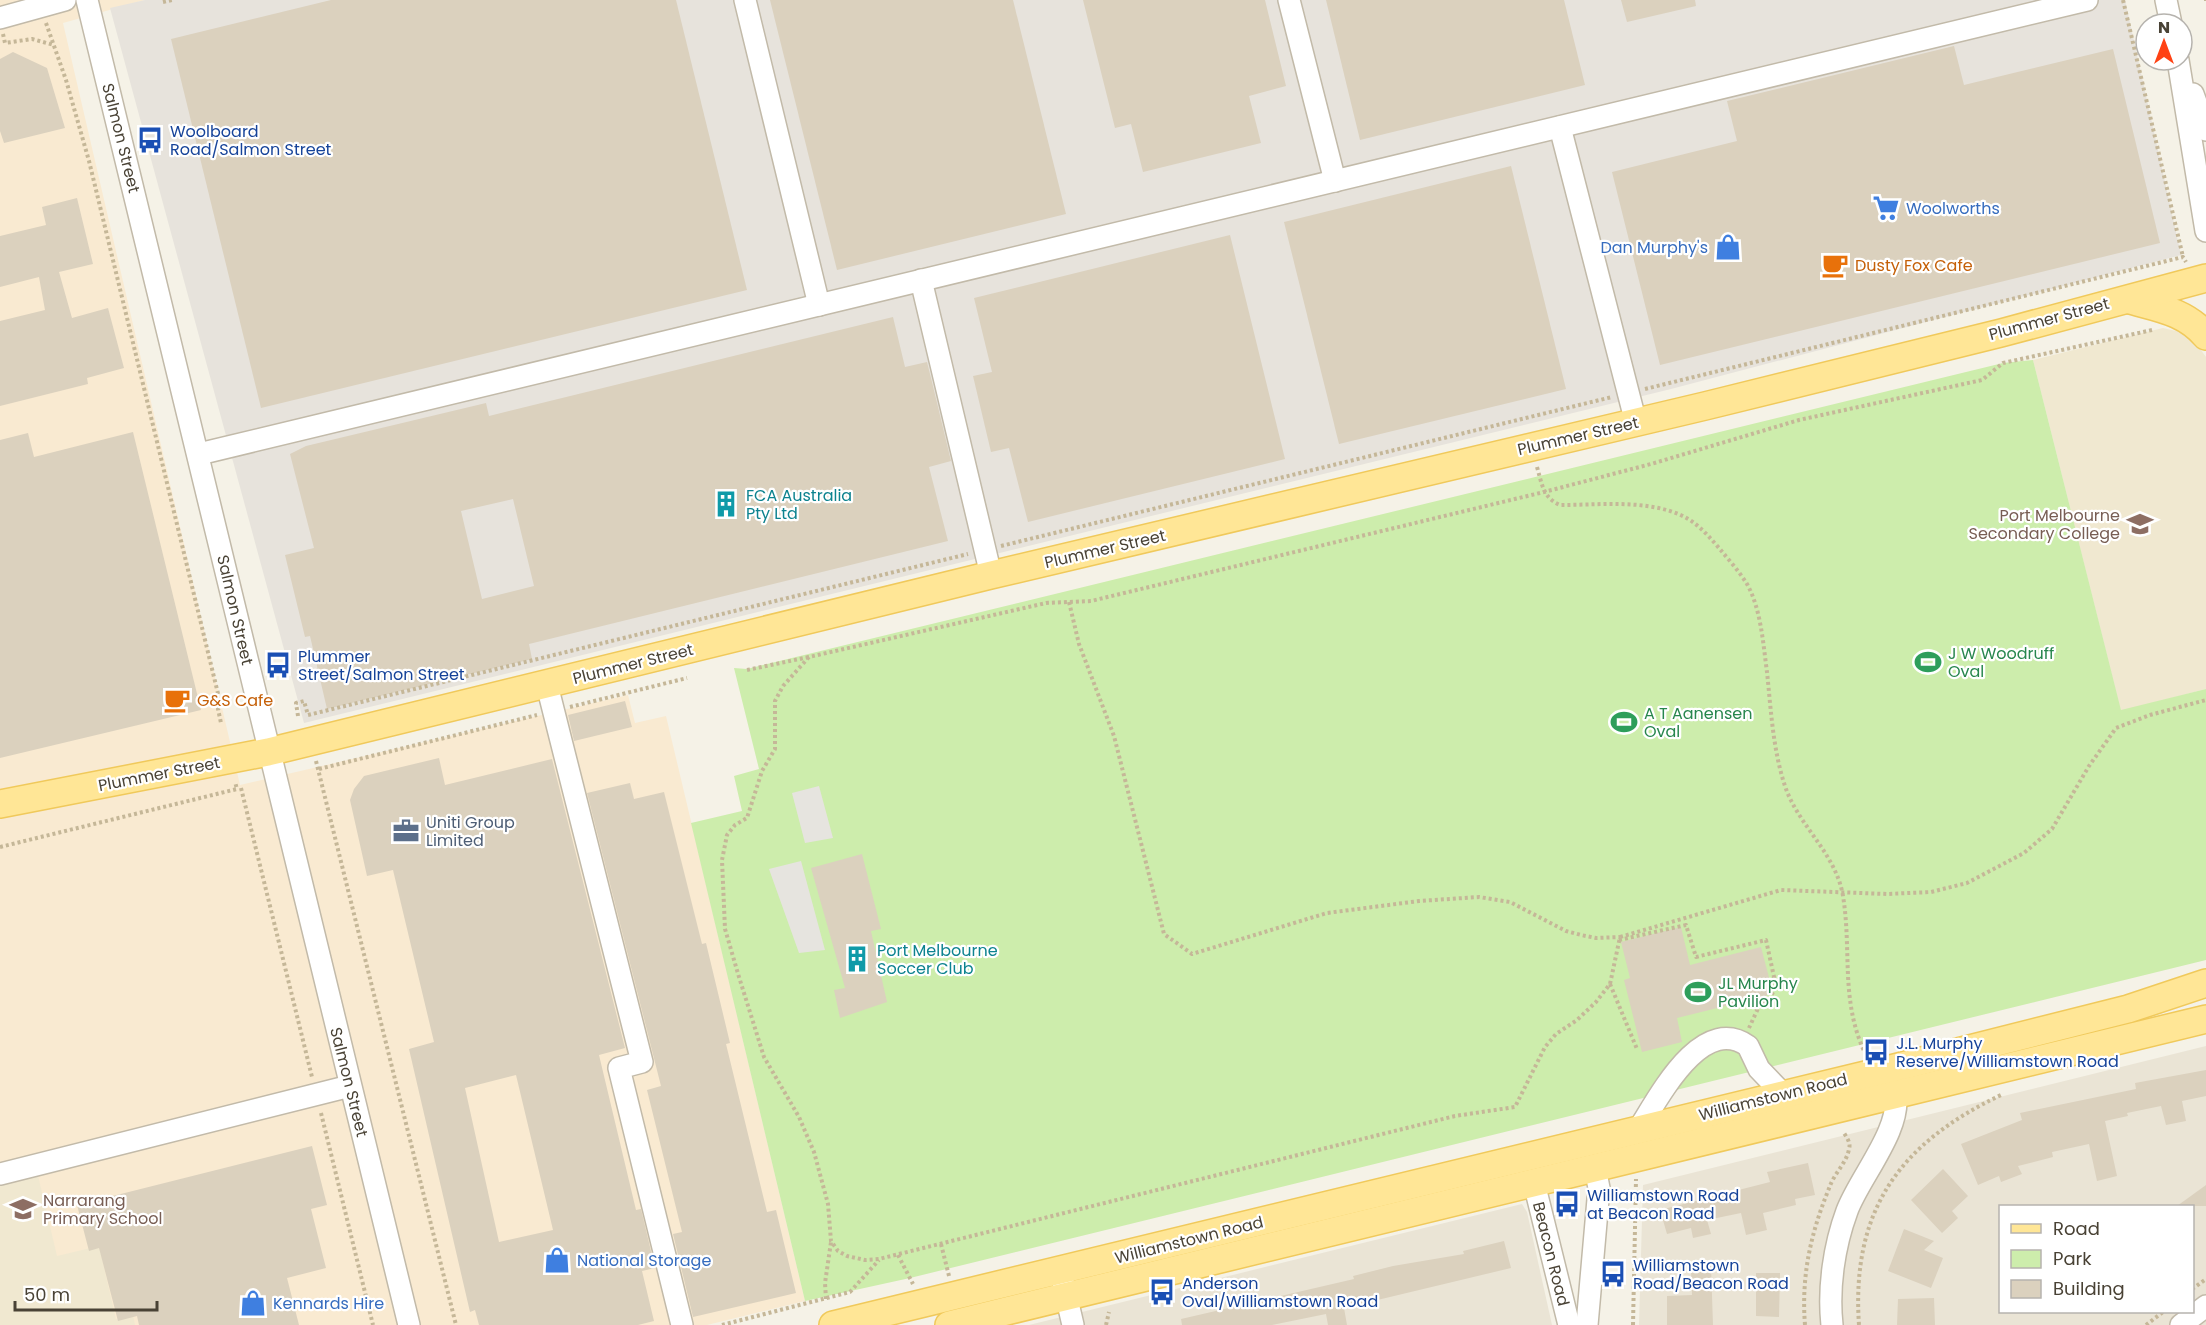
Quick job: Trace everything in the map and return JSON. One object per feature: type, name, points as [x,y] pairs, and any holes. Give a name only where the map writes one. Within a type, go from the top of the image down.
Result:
[{"type":"main road","name":"Plummer Street","points":[[0,804],[550,698],[985,552],[1532,447],[2001,333],[2202,280]]},
{"type":"main road","points":[[2126,299],[2177,313],[2195,324],[2206,336]]},
{"type":"main road","name":"Williamstown Road","points":[[833,1325],[922,1304],[1064,1283],[1595,1168],[1631,1159],[1886,1078],[2128,1009],[2206,983]]},
{"type":"main road","name":"Williamstown Road","points":[[949,1325],[1064,1283],[1546,1153],[1783,1094],[1886,1078],[2206,1019]]},
{"type":"main road","points":[[1534,1183],[1546,1153],[1595,1168]]},
{"type":"street","points":[[1,25],[66,0]]},
{"type":"street","name":"Salmon Street","points":[[87,0],[409,1325]]},
{"type":"street","points":[[745,0],[819,305]]},
{"type":"street","points":[[1289,0],[1335,181]]},
{"type":"street","points":[[199,454],[2087,0]]},
{"type":"street","points":[[2181,72],[2206,231]]},
{"type":"street","points":[[2184,72],[2206,130]]},
{"type":"street","points":[[1560,127],[1636,423]]},
{"type":"street","points":[[921,280],[985,552]]},
{"type":"street","points":[[550,698],[642,1062],[619,1068],[682,1325]]},
{"type":"street","points":[[1638,1130],[1666,1087],[1700,1046],[1718,1040],[1742,1042],[1751,1049],[1762,1073],[1783,1094]]},
{"type":"street","points":[[1832,1325],[1831,1292],[1839,1235],[1856,1190],[1891,1125],[1897,1103],[1886,1078]]},
{"type":"street","points":[[0,1174],[350,1086]]},
{"type":"street","name":"Beacon Road","points":[[1587,1325],[1599,1188],[1595,1168]]},
{"type":"street","name":"Beacon Road","points":[[1534,1183],[1569,1325]]},
{"type":"street","points":[[1064,1283],[1073,1325]]},
{"type":"street","points":[[2181,1325],[2206,1306]]},
{"type":"path","points":[[163,2],[172,0]]},
{"type":"path","points":[[2123,0],[2183,257],[2202,280]]},
{"type":"path","points":[[1,25],[5,43],[32,39],[54,46],[66,80],[89,161],[221,706],[218,709],[221,723]]},
{"type":"path","points":[[298,716],[296,703],[304,701],[308,715],[985,552],[2183,257]]},
{"type":"path","points":[[747,669],[1046,603],[1091,602],[1544,492],[1651,464],[1798,420],[1982,380],[2003,363],[2163,328]]},
{"type":"path","points":[[1524,418],[1544,492],[1550,501],[1560,505],[1638,505],[1674,512],[1699,525],[1747,584],[1759,618],[1773,732],[1786,789],[1800,815],[1822,845],[1842,893],[1847,930],[1846,983],[1850,1008],[1861,1046],[1886,1078]]},
{"type":"path","points":[[1069,602],[1079,644],[1114,736],[1164,934],[1191,954],[1327,913],[1419,901],[1479,897],[1510,902],[1566,931],[1596,938],[1619,939],[1686,925],[1696,957],[1766,940],[1776,986],[1770,998],[1760,1004],[1742,1042]]},
{"type":"path","points":[[809,657],[783,686],[775,700],[775,749],[762,771],[747,818],[735,825],[724,841],[722,876],[725,929],[764,1057],[799,1117],[814,1152],[826,1192],[831,1241],[825,1283],[826,1299]]},
{"type":"path","points":[[456,1325],[319,769],[550,698],[687,678]]},
{"type":"path","points":[[1619,939],[1781,890],[1842,893],[1931,892],[1967,884],[2003,866],[2052,829],[2089,766],[2116,728],[2150,715],[2206,700]]},
{"type":"path","points":[[0,847],[237,789],[234,781]]},
{"type":"path","points":[[240,788],[373,1325]]},
{"type":"path","points":[[831,1241],[838,1251],[855,1259],[879,1259],[1455,1116],[1515,1107],[1556,1034],[1589,1008],[1610,984],[1619,939]]},
{"type":"path","points":[[1610,984],[1637,1049]]},
{"type":"path","points":[[1859,1325],[1858,1269],[1879,1200],[1898,1171],[1919,1148],[1948,1124],[2001,1095]]},
{"type":"path","points":[[1631,1159],[1637,1183],[1633,1325]]},
{"type":"path","points":[[941,1244],[947,1269]]},
{"type":"path","points":[[898,1255],[922,1304]]},
{"type":"path","points":[[722,1325],[850,1292],[879,1259]]},
{"type":"path","points":[[2194,1288],[2206,1279]]},
{"type":"path","points":[[1106,1325],[1109,1312]]},
{"type":"path","points":[[2146,1325],[2161,1313]]},
{"type":"shaded area","points":[[0,0],[145,0],[63,23],[240,785],[628,695],[635,723],[666,716],[805,1301],[707,1325],[0,1325]]},
{"type":"shaded area","points":[[145,0],[2125,0],[2134,41],[2134,72],[2141,72],[2181,255],[1671,389],[304,723],[110,8]]},
{"type":"shaded area","name":"Port Melbourne Secondary College","points":[[2163,328],[2189,334],[2206,357],[2206,689],[2121,711],[2033,360]]},
{"type":"shaded area","points":[[819,786],[833,838],[805,843],[792,793]]},
{"type":"shaded area","points":[[801,861],[825,950],[799,953],[769,869]]},
{"type":"shaded area","points":[[2206,1046],[2206,1325],[1639,1325],[1643,1185]]},
{"type":"shaded area","name":"Narrarang Primary School","points":[[35,1163],[57,1256],[99,1246],[116,1319],[133,1315],[135,1325],[0,1325],[0,1172]]},
{"type":"shaded area","points":[[1522,1204],[1527,1212],[1552,1325],[1029,1325]]},
{"type":"green space","points":[[2033,360],[2121,710],[2206,689],[2206,960],[910,1278],[805,1301],[691,823],[742,811],[734,776],[759,769],[734,668],[747,669],[2003,363]]},
{"type":"building","points":[[331,0],[676,0],[747,290],[261,408],[171,39]]},
{"type":"building","points":[[770,0],[1013,0],[1066,214],[837,270]]},
{"type":"building","points":[[1083,0],[1265,0],[1286,86],[1249,96],[1261,143],[1143,172],[1131,124],[1115,128]]},
{"type":"building","points":[[1326,0],[1564,0],[1585,85],[1360,140]]},
{"type":"building","points":[[1621,0],[1695,0],[1696,6],[1627,22]]},
{"type":"building","name":"Woolworths","points":[[1954,46],[1964,85],[2113,49],[2160,243],[1660,365],[1612,172],[1737,141],[1727,101]]},
{"type":"building","points":[[13,52],[47,68],[65,128],[4,143],[0,131],[0,59]]},
{"type":"building","points":[[1511,166],[1566,389],[1339,444],[1284,222]]},
{"type":"building","points":[[77,198],[93,264],[59,272],[72,318],[108,308],[124,368],[87,378],[88,384],[0,406],[0,321],[45,310],[39,277],[0,287],[0,236],[46,225],[42,207]]},
{"type":"building","points":[[1230,235],[1285,459],[1028,522],[1009,448],[991,452],[973,376],[992,372],[974,298]]},
{"type":"building","name":"FCA Australia Pty Ltd","points":[[893,317],[905,367],[927,362],[932,382],[951,461],[929,467],[948,541],[529,644],[532,659],[327,709],[310,636],[305,637],[285,555],[314,548],[290,454],[306,446],[486,403],[489,416]],"holes":[[[513,499],[534,586],[482,599],[461,511]]]},
{"type":"building","points":[[133,432],[201,710],[0,758],[0,440],[28,433],[34,457]]},
{"type":"building","points":[[625,701],[632,727],[574,741],[568,715]]},
{"type":"building","points":[[439,758],[445,785],[552,759],[625,1048],[599,1055],[636,1210],[641,1209],[655,1268],[642,1271],[654,1321],[638,1325],[479,1325],[475,1310],[470,1312],[409,1049],[434,1042],[393,870],[367,876],[350,800],[354,789],[364,776]],"holes":[[[516,1075],[553,1230],[499,1242],[465,1088]]]},
{"type":"building","points":[[630,783],[634,799],[664,792],[702,944],[706,943],[730,1043],[726,1044],[767,1212],[776,1210],[796,1293],[693,1317],[673,1234],[682,1232],[647,1090],[661,1086],[587,793]]},
{"type":"building","name":"Port Melbourne Soccer Club","points":[[862,854],[881,929],[871,931],[887,1002],[840,1018],[834,990],[845,988],[811,868]]},
{"type":"building","name":"JL Murphy Pavilion","points":[[1681,927],[1690,965],[1761,947],[1772,989],[1766,996],[1677,1018],[1682,1042],[1642,1052],[1624,980],[1630,978],[1621,942]]},
{"type":"building","points":[[2206,1070],[2206,1096],[2182,1101],[2186,1121],[2166,1125],[2161,1106],[2127,1113],[2128,1116],[2105,1121],[2117,1176],[2097,1181],[2089,1144],[2052,1152],[2053,1157],[2018,1166],[2022,1174],[2001,1182],[1999,1176],[1978,1185],[1961,1144],[2022,1120],[2020,1113],[2136,1089],[2135,1083]]},
{"type":"building","points":[[312,1146],[327,1205],[311,1209],[326,1268],[287,1278],[299,1325],[139,1325],[137,1316],[118,1321],[99,1248],[89,1251],[77,1205]]},
{"type":"building","points":[[1808,1163],[1815,1195],[1795,1199],[1796,1205],[1763,1213],[1767,1230],[1746,1235],[1741,1213],[1707,1220],[1711,1234],[1693,1238],[1691,1228],[1667,1234],[1660,1210],[1770,1182],[1767,1172]]},
{"type":"building","points":[[1943,1169],[1968,1196],[1952,1211],[1958,1218],[1942,1233],[1911,1200]]},
{"type":"building","points":[[2206,1185],[2206,1206],[2178,1205]]},
{"type":"building","points":[[1904,1229],[1934,1241],[1924,1250],[1943,1258],[1931,1288],[1888,1271]]},
{"type":"building","points":[[1504,1241],[1511,1268],[1344,1308],[1347,1325],[1328,1325],[1326,1314],[1272,1325],[1182,1325],[1181,1319],[1354,1279],[1353,1276],[1393,1266],[1464,1254],[1463,1251]]},
{"type":"building","points":[[1711,1266],[1713,1325],[1667,1325],[1667,1296],[1692,1295],[1691,1271]]},
{"type":"building","points":[[1756,1273],[1780,1273],[1779,1317],[1756,1316]]},
{"type":"building","points":[[1934,1298],[1935,1325],[1897,1325],[1898,1299]]},
{"type":"place","name":"Woolboard Road/Salmon Street","points":[[150,140]]},
{"type":"place","name":"Woolworths","points":[[1886,208]]},
{"type":"place","name":"Dan Murphy's","points":[[1728,247]]},
{"type":"place","name":"Dusty Fox Cafe","points":[[1835,265]]},
{"type":"place","name":"FCA Australia Pty Ltd","points":[[726,504]]},
{"type":"place","name":"Port Melbourne Secondary College","points":[[2140,524]]},
{"type":"place","name":"J W Woodruff Oval","points":[[1928,662]]},
{"type":"place","name":"Plummer Street/Salmon Street","points":[[278,665]]},
{"type":"place","name":"G&S Cafe","points":[[177,700]]},
{"type":"place","name":"A T Aanensen Oval","points":[[1624,722]]},
{"type":"place","name":"Uniti Group Limited","points":[[406,831]]},
{"type":"place","name":"Port Melbourne Soccer Club","points":[[857,959]]},
{"type":"place","name":"JL Murphy Pavilion","points":[[1698,992]]},
{"type":"place","name":"J.L. Murphy Reserve/Williamstown Road","points":[[1876,1052]]},
{"type":"place","name":"Williamstown Road at Beacon Road","points":[[1567,1204]]},
{"type":"place","name":"Narrarang Primary School","points":[[23,1209]]},
{"type":"place","name":"National Storage","points":[[557,1260]]},
{"type":"place","name":"Williamstown Road/Beacon Road","points":[[1613,1274]]},
{"type":"place","name":"Anderson Oval/Williamstown Road","points":[[1162,1292]]},
{"type":"place","name":"Kennards Hire","points":[[253,1303]]}]
